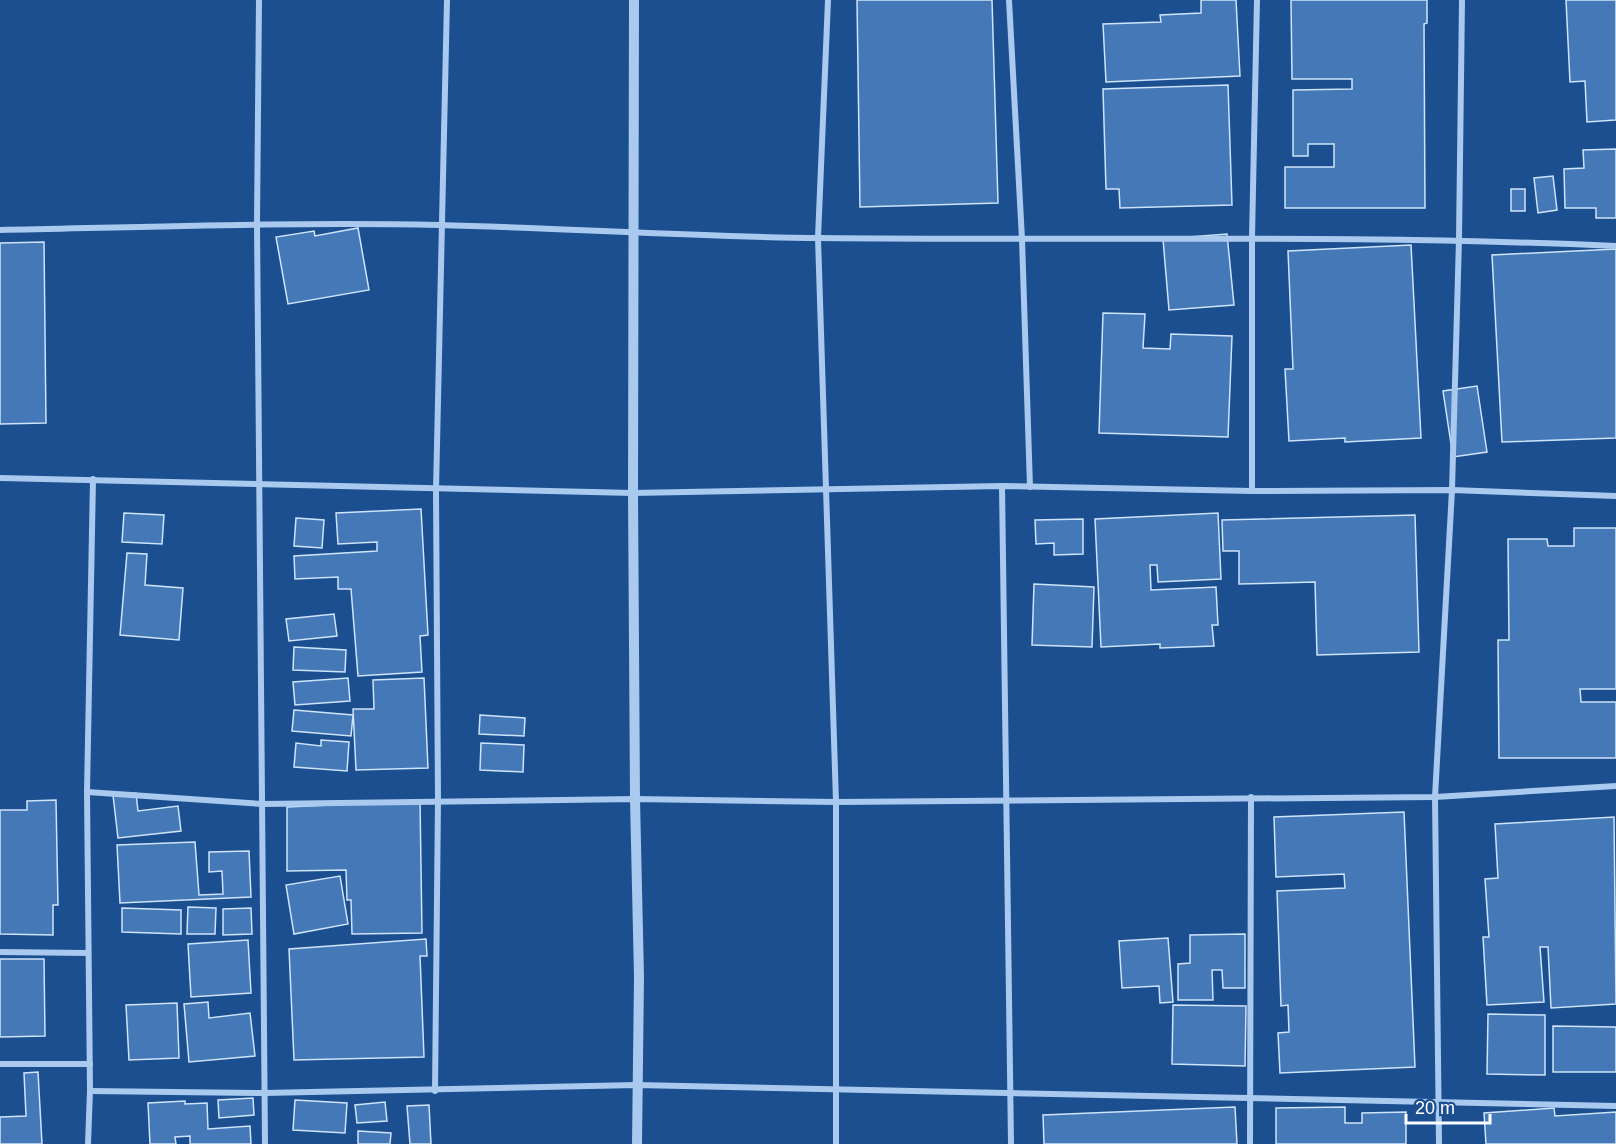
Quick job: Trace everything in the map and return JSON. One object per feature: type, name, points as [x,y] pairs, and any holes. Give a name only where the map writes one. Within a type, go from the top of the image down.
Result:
[{"type":"street","points":[[259,0],[257,224],[265,1144]]},
{"type":"street","points":[[435,1090],[438,800],[436,490],[440,225],[447,0]]},
{"type":"street","points":[[634,0],[632,233],[635,799],[639,977],[637,1144]]},
{"type":"street","points":[[828,0],[818,238],[824,489],[836,802],[836,1144]]},
{"type":"street","points":[[1009,0],[1022,239],[1030,487]]},
{"type":"street","points":[[1252,491],[1252,237],[1257,0]]},
{"type":"street","points":[[1438,1144],[1435,797],[1452,490],[1459,238],[1462,0]]},
{"type":"street","points":[[0,230],[257,224],[440,225],[818,238],[1459,238],[1616,246]]},
{"type":"street","points":[[0,478],[93,479],[259,486],[633,493],[1002,486],[1252,491],[1452,490],[1616,496]]},
{"type":"street","points":[[88,1144],[90,1064],[87,792],[93,479]]},
{"type":"street","points":[[1002,486],[1011,1144]]},
{"type":"street","points":[[87,792],[262,804],[635,799],[836,802],[1251,796],[1435,797],[1616,786]]},
{"type":"street","points":[[1250,1144],[1248,1097],[1251,796]]},
{"type":"street","points":[[0,952],[88,952]]},
{"type":"street","points":[[0,1064],[90,1064]]},
{"type":"street","points":[[90,1091],[264,1093],[637,1085],[1616,1106]]},
{"type":"building","points":[[857,0],[992,0],[998,203],[860,207]]},
{"type":"building","points":[[1201,0],[1236,0],[1240,76],[1106,82],[1103,24],[1161,22],[1160,15],[1201,13]]},
{"type":"building","points":[[1291,0],[1427,0],[1427,23],[1424,24],[1425,208],[1285,208],[1285,167],[1334,167],[1334,144],[1308,144],[1308,156],[1293,156],[1293,90],[1352,89],[1352,79],[1292,79]]},
{"type":"building","points":[[1566,0],[1616,0],[1616,120],[1587,122],[1585,81],[1570,82]]},
{"type":"building","points":[[1228,85],[1232,205],[1120,208],[1119,189],[1106,189],[1103,89]]},
{"type":"building","points":[[1616,149],[1616,218],[1596,218],[1596,208],[1565,208],[1564,169],[1584,168],[1583,150]]},
{"type":"building","points":[[1553,176],[1557,210],[1538,213],[1534,178]]},
{"type":"building","points":[[1511,189],[1525,189],[1525,211],[1511,211]]},
{"type":"building","points":[[358,228],[369,290],[288,304],[276,237],[314,231],[315,236]]},
{"type":"building","points":[[1227,234],[1234,305],[1169,310],[1163,239]]},
{"type":"building","points":[[44,242],[46,423],[0,424],[0,243]]},
{"type":"building","points":[[1411,245],[1421,438],[1345,442],[1345,438],[1289,441],[1285,369],[1293,369],[1288,251]]},
{"type":"building","points":[[1616,249],[1616,438],[1502,442],[1492,255]]},
{"type":"building","points":[[1103,313],[1145,314],[1143,348],[1170,349],[1171,334],[1232,336],[1228,437],[1099,433]]},
{"type":"building","points":[[1477,386],[1487,452],[1453,457],[1443,391]]},
{"type":"building","points":[[421,509],[428,635],[420,636],[422,672],[358,676],[351,589],[338,589],[338,577],[295,579],[294,556],[377,551],[377,542],[338,544],[336,513]]},
{"type":"building","points":[[124,513],[164,515],[162,544],[122,542]]},
{"type":"building","points":[[1218,513],[1221,579],[1158,582],[1157,565],[1150,565],[1151,590],[1216,587],[1218,625],[1212,625],[1214,646],[1160,648],[1160,644],[1101,647],[1095,519]]},
{"type":"building","points":[[1415,515],[1419,652],[1317,655],[1315,582],[1239,584],[1239,551],[1223,551],[1222,520]]},
{"type":"building","points":[[296,518],[324,520],[322,548],[294,546]]},
{"type":"building","points":[[1083,519],[1083,554],[1054,555],[1054,543],[1036,544],[1035,520]]},
{"type":"building","points":[[1574,528],[1616,528],[1616,689],[1580,689],[1581,702],[1616,702],[1616,758],[1499,758],[1498,640],[1509,640],[1508,539],[1547,539],[1548,546],[1574,546]]},
{"type":"building","points":[[127,553],[147,554],[145,585],[183,588],[179,640],[120,635]]},
{"type":"building","points":[[1034,584],[1094,587],[1092,647],[1032,645]]},
{"type":"building","points":[[334,614],[337,636],[289,641],[286,619]]},
{"type":"building","points":[[294,647],[346,650],[345,672],[293,670]]},
{"type":"building","points":[[348,678],[350,701],[295,705],[293,682]]},
{"type":"building","points":[[424,678],[428,768],[356,770],[353,709],[374,709],[373,680]]},
{"type":"building","points":[[294,710],[353,715],[351,736],[292,731]]},
{"type":"building","points":[[480,715],[525,718],[524,736],[479,734]]},
{"type":"building","points":[[321,740],[349,742],[347,771],[294,767],[296,743],[321,746]]},
{"type":"building","points":[[481,743],[524,745],[523,772],[480,770]]},
{"type":"building","points":[[136,793],[138,811],[178,806],[181,831],[118,838],[113,795]]},
{"type":"building","points":[[56,800],[58,905],[53,905],[53,935],[0,934],[0,810],[27,810],[27,801]]},
{"type":"building","points":[[420,801],[422,933],[352,934],[351,900],[347,900],[346,870],[287,871],[287,807]]},
{"type":"building","points":[[1404,812],[1415,1067],[1280,1073],[1278,1033],[1289,1032],[1288,1005],[1281,1006],[1277,891],[1345,888],[1344,874],[1276,877],[1274,817]]},
{"type":"building","points":[[1614,817],[1616,1004],[1551,1008],[1548,947],[1540,947],[1544,1002],[1487,1005],[1483,937],[1489,937],[1485,879],[1498,878],[1495,824]]},
{"type":"building","points":[[195,842],[199,895],[223,894],[222,871],[209,872],[209,852],[249,851],[251,897],[120,903],[117,845]]},
{"type":"building","points":[[340,876],[348,924],[294,934],[286,885]]},
{"type":"building","points":[[188,907],[216,908],[215,934],[187,934]]},
{"type":"building","points":[[122,908],[181,910],[181,934],[122,932]]},
{"type":"building","points":[[251,908],[252,934],[223,935],[223,909]]},
{"type":"building","points":[[1245,934],[1245,988],[1223,988],[1222,970],[1212,970],[1213,1000],[1178,1000],[1178,964],[1190,963],[1190,935]]},
{"type":"building","points":[[1168,938],[1173,1002],[1160,1003],[1159,986],[1122,988],[1119,941]]},
{"type":"building","points":[[426,939],[427,956],[420,956],[424,1057],[294,1060],[289,949]]},
{"type":"building","points":[[248,940],[251,993],[191,997],[188,944]]},
{"type":"building","points":[[0,959],[44,959],[45,1036],[0,1037]]},
{"type":"building","points":[[208,1002],[209,1018],[250,1013],[255,1056],[189,1062],[184,1004]]},
{"type":"building","points":[[177,1003],[179,1058],[129,1060],[126,1005]]},
{"type":"building","points":[[1173,1005],[1246,1006],[1245,1066],[1172,1064]]},
{"type":"building","points":[[1488,1014],[1545,1015],[1545,1075],[1487,1074]]},
{"type":"building","points":[[1553,1026],[1616,1027],[1616,1072],[1553,1072]]},
{"type":"building","points":[[38,1072],[42,1144],[0,1144],[0,1117],[26,1116],[24,1073]]},
{"type":"building","points":[[253,1098],[254,1115],[219,1118],[218,1100]]},
{"type":"building","points":[[295,1100],[347,1103],[345,1133],[293,1130]]},
{"type":"building","points":[[185,1101],[185,1104],[207,1103],[208,1129],[250,1126],[251,1144],[190,1144],[190,1136],[175,1137],[176,1144],[150,1144],[148,1103]]},
{"type":"building","points":[[385,1102],[387,1121],[357,1123],[355,1105]]},
{"type":"building","points":[[429,1105],[431,1144],[410,1144],[407,1106]]},
{"type":"building","points":[[1235,1107],[1237,1144],[1044,1144],[1043,1115]]},
{"type":"building","points":[[1345,1107],[1345,1123],[1362,1123],[1362,1113],[1406,1112],[1406,1144],[1276,1144],[1276,1108]]},
{"type":"building","points":[[1554,1108],[1555,1116],[1616,1112],[1616,1144],[1486,1144],[1484,1113]]},
{"type":"building","points":[[358,1131],[391,1133],[390,1144],[358,1144]]}]
